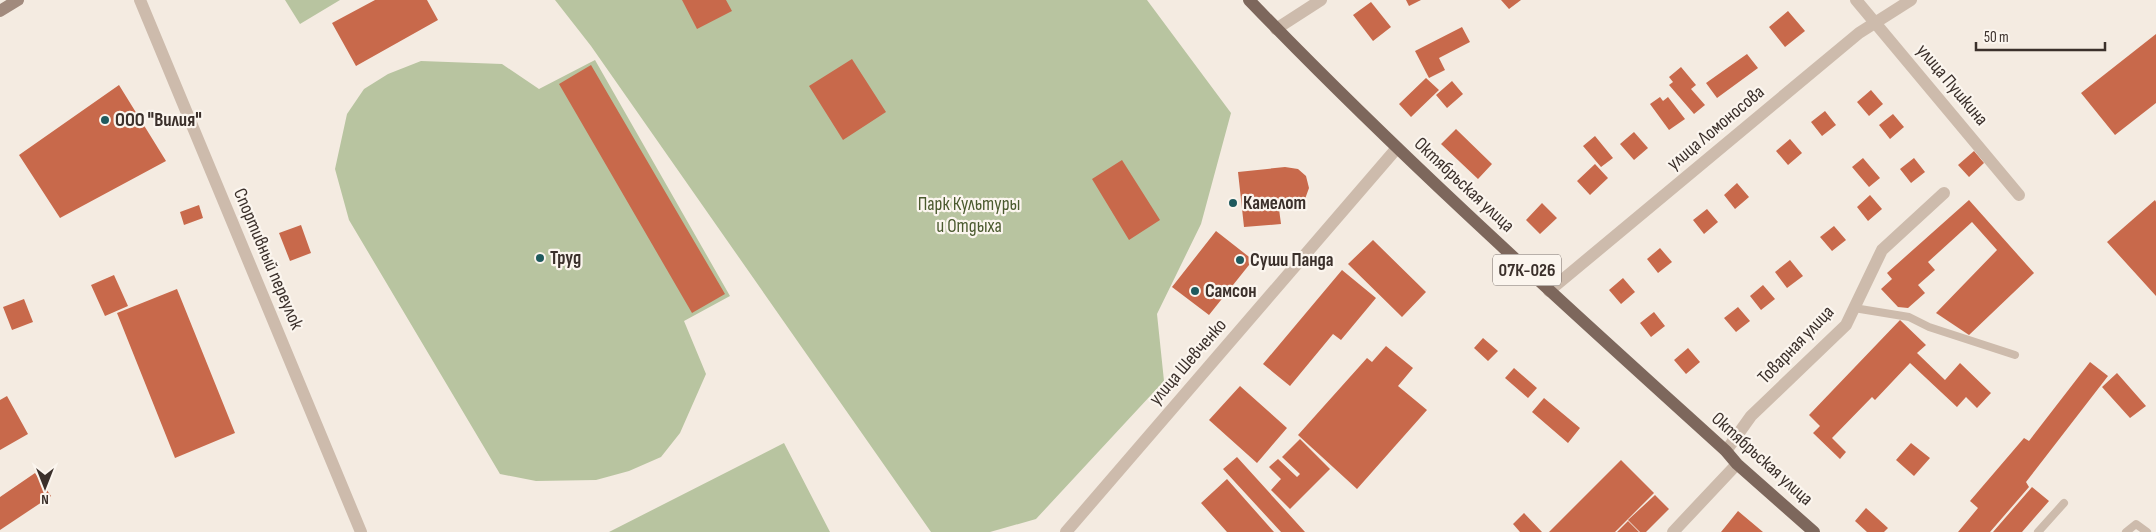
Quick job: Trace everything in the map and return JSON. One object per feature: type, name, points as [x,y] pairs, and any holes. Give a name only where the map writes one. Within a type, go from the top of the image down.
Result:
[{"type":"main road","points":[[0,11],[18,0]]},
{"type":"main road","name":"Октябрьская улица","points":[[1248,0],[1397,148],[1726,451],[1737,464],[1814,532]]},
{"type":"street","name":"Спортивный переулок","points":[[140,0],[361,532]]},
{"type":"street","points":[[1276,29],[1321,0]]},
{"type":"street","name":"улица Пушкина","points":[[1856,0],[2019,195]]},
{"type":"street","name":"улица Ломоносова","points":[[1549,290],[1859,33],[1911,0]]},
{"type":"street","name":"улица Шевченко","points":[[1066,532],[1397,148]]},
{"type":"street","name":"Товарная улица","points":[[1726,451],[1751,416],[1846,326],[1882,250],[1944,194]]},
{"type":"street","points":[[1673,532],[1737,464]]},
{"type":"lane","points":[[1854,308],[1909,317],[1929,328],[2015,355]]},
{"type":"lane","points":[[2038,532],[2064,503]]},
{"type":"lane","points":[[2126,532],[2136,524],[2146,532]]},
{"type":"green space","points":[[285,0],[340,0],[300,24]]},
{"type":"green space","name":"Парк Культуры и Отдыха","points":[[555,0],[1147,0],[1231,113],[1201,224],[1157,314],[1164,381],[1036,519],[990,532],[931,532],[591,46]]},
{"type":"green space","name":"Труд","points":[[595,60],[730,296],[684,321],[706,374],[680,433],[661,457],[629,471],[596,480],[536,481],[500,474],[349,220],[335,169],[347,114],[364,89],[388,74],[421,61],[502,64],[539,89]]},
{"type":"green space","points":[[784,443],[830,532],[609,532]]},
{"type":"building","points":[[375,0],[427,0],[438,20],[356,66],[332,23]]},
{"type":"building","points":[[682,0],[726,0],[732,11],[697,29]]},
{"type":"building","points":[[1406,0],[1421,0],[1409,6]]},
{"type":"building","points":[[1501,0],[1521,0],[1509,9]]},
{"type":"building","points":[[1371,2],[1391,27],[1373,41],[1353,15]]},
{"type":"building","points":[[1788,11],[1805,31],[1785,47],[1769,27]]},
{"type":"building","points":[[1462,27],[1470,42],[1439,58],[1445,70],[1429,78],[1415,51]]},
{"type":"building","points":[[2156,34],[2156,103],[2115,135],[2081,93]]},
{"type":"building","points":[[1747,54],[1758,68],[1717,98],[1706,83]]},
{"type":"building","points":[[852,59],[886,112],[843,140],[809,86]]},
{"type":"building","points":[[591,65],[725,294],[692,313],[559,84]]},
{"type":"building","points":[[1681,67],[1696,85],[1691,89],[1705,105],[1694,114],[1669,85],[1673,82],[1669,77]]},
{"type":"building","points":[[1426,78],[1439,90],[1411,117],[1399,104]]},
{"type":"building","points":[[1452,81],[1463,94],[1447,108],[1436,95]]},
{"type":"building","name":"ООО \"Вилия\"","points":[[119,85],[166,161],[60,218],[19,155]]},
{"type":"building","points":[[1871,90],[1883,104],[1869,116],[1857,102]]},
{"type":"building","points":[[1660,97],[1663,101],[1668,97],[1685,119],[1669,130],[1650,104]]},
{"type":"building","points":[[1825,111],[1836,125],[1822,136],[1811,122]]},
{"type":"building","points":[[1893,114],[1904,127],[1890,139],[1879,125]]},
{"type":"building","points":[[1456,129],[1492,164],[1478,179],[1441,144]]},
{"type":"building","points":[[1634,132],[1648,148],[1634,160],[1620,144]]},
{"type":"building","points":[[1595,136],[1613,158],[1601,167],[1583,146]]},
{"type":"building","points":[[1790,139],[1802,153],[1788,165],[1776,151]]},
{"type":"building","points":[[1974,151],[1984,163],[1969,177],[1958,165]]},
{"type":"building","points":[[1863,158],[1880,178],[1869,187],[1852,167]]},
{"type":"building","points":[[1914,158],[1925,172],[1911,183],[1900,169]]},
{"type":"building","points":[[1122,160],[1160,220],[1129,240],[1092,179]]},
{"type":"building","points":[[1595,164],[1608,178],[1590,195],[1577,181]]},
{"type":"building","points":[[1285,167],[1298,169],[1306,176],[1309,188],[1305,199],[1296,206],[1279,209],[1281,224],[1244,227],[1238,172]]},
{"type":"building","points":[[1737,183],[1749,197],[1735,209],[1724,195]]},
{"type":"building","points":[[1870,195],[1882,209],[1868,221],[1857,207]]},
{"type":"building","points":[[1969,200],[2034,273],[1969,335],[1936,313],[1997,250],[1972,222],[1928,262],[1935,270],[1918,285],[1925,293],[1908,308],[1898,307],[1881,289],[1892,279],[1887,273]]},
{"type":"building","points":[[2155,200],[2156,202],[2156,296],[2107,242]]},
{"type":"building","points":[[1542,203],[1557,218],[1540,234],[1526,220]]},
{"type":"building","points":[[199,205],[203,218],[184,225],[180,212]]},
{"type":"building","points":[[1707,209],[1718,222],[1704,234],[1693,220]]},
{"type":"building","points":[[301,225],[311,253],[290,261],[279,233]]},
{"type":"building","points":[[1834,226],[1846,240],[1832,251],[1820,237]]},
{"type":"building","points":[[1216,231],[1253,260],[1209,315],[1172,287]]},
{"type":"building","points":[[1373,240],[1426,292],[1402,317],[1348,264]]},
{"type":"building","points":[[1660,248],[1672,262],[1658,273],[1647,259]]},
{"type":"building","points":[[1790,260],[1803,276],[1787,288],[1775,272]]},
{"type":"building","points":[[1342,270],[1376,298],[1341,340],[1333,334],[1290,386],[1263,364]]},
{"type":"building","points":[[114,275],[128,306],[105,316],[91,285]]},
{"type":"building","points":[[1623,278],[1635,292],[1621,304],[1609,290]]},
{"type":"building","points":[[1763,285],[1775,299],[1761,310],[1750,296]]},
{"type":"building","points":[[177,289],[235,433],[175,458],[117,313]]},
{"type":"building","points":[[24,299],[33,322],[12,330],[3,307]]},
{"type":"building","points":[[1738,307],[1750,321],[1736,332],[1724,318]]},
{"type":"building","points":[[1654,312],[1665,326],[1651,337],[1640,323]]},
{"type":"building","points":[[1900,320],[1926,345],[1917,353],[1945,380],[1960,363],[1991,393],[1977,408],[1966,397],[1957,407],[1910,363],[1875,400],[1872,397],[1832,438],[1846,452],[1840,459],[1813,433],[1820,426],[1809,415]]},
{"type":"building","points":[[1483,338],[1498,351],[1488,361],[1474,348]]},
{"type":"building","points":[[1386,346],[1413,368],[1398,386],[1427,410],[1357,489],[1298,435],[1367,358],[1372,362]]},
{"type":"building","points":[[1688,348],[1700,362],[1686,374],[1674,360]]},
{"type":"building","points":[[2090,362],[2108,376],[2026,482],[2029,487],[1990,532],[1958,532],[1978,508],[1970,501],[2024,438],[2029,441]]},
{"type":"building","points":[[1514,368],[1537,388],[1528,398],[1505,378]]},
{"type":"building","points":[[2117,373],[2146,406],[2130,418],[2102,387]]},
{"type":"building","points":[[1240,386],[1287,428],[1257,463],[1209,420]]},
{"type":"building","points":[[7,396],[28,434],[0,450],[0,400]]},
{"type":"building","points":[[1544,398],[1580,428],[1568,443],[1532,412]]},
{"type":"building","points":[[1300,439],[1330,469],[1290,509],[1271,490],[1281,479],[1269,467],[1278,459],[1297,477],[1300,474],[1282,457]]},
{"type":"building","points":[[1911,443],[1930,458],[1914,476],[1896,460]]},
{"type":"building","points":[[1237,457],[1305,532],[1281,532],[1223,469]]},
{"type":"building","points":[[1621,460],[1654,493],[1615,532],[1549,532]]},
{"type":"building","points":[[35,473],[51,496],[0,530],[0,497]]},
{"type":"building","points":[[1227,479],[1274,532],[1227,532],[1201,503]]},
{"type":"building","points":[[2032,487],[2049,501],[2022,532],[1993,532]]},
{"type":"building","points":[[1655,495],[1669,509],[1646,532],[1640,532],[1628,520]]},
{"type":"building","points":[[1866,508],[1888,528],[1884,532],[1867,532],[1855,521]]},
{"type":"building","points":[[1738,511],[1763,532],[1721,532]]},
{"type":"building","points":[[1524,513],[1542,532],[1520,532],[1513,524]]},
{"type":"building","points":[[1628,521],[1639,532],[1617,532]]},
{"type":"place","name":"ООО \"Вилия\"","points":[[105,120]]},
{"type":"place","name":"Камелот","points":[[1233,203]]},
{"type":"place","name":"Труд","points":[[540,258]]},
{"type":"place","name":"Суши Панда","points":[[1240,260]]},
{"type":"place","name":"Самсон","points":[[1195,291]]}]
